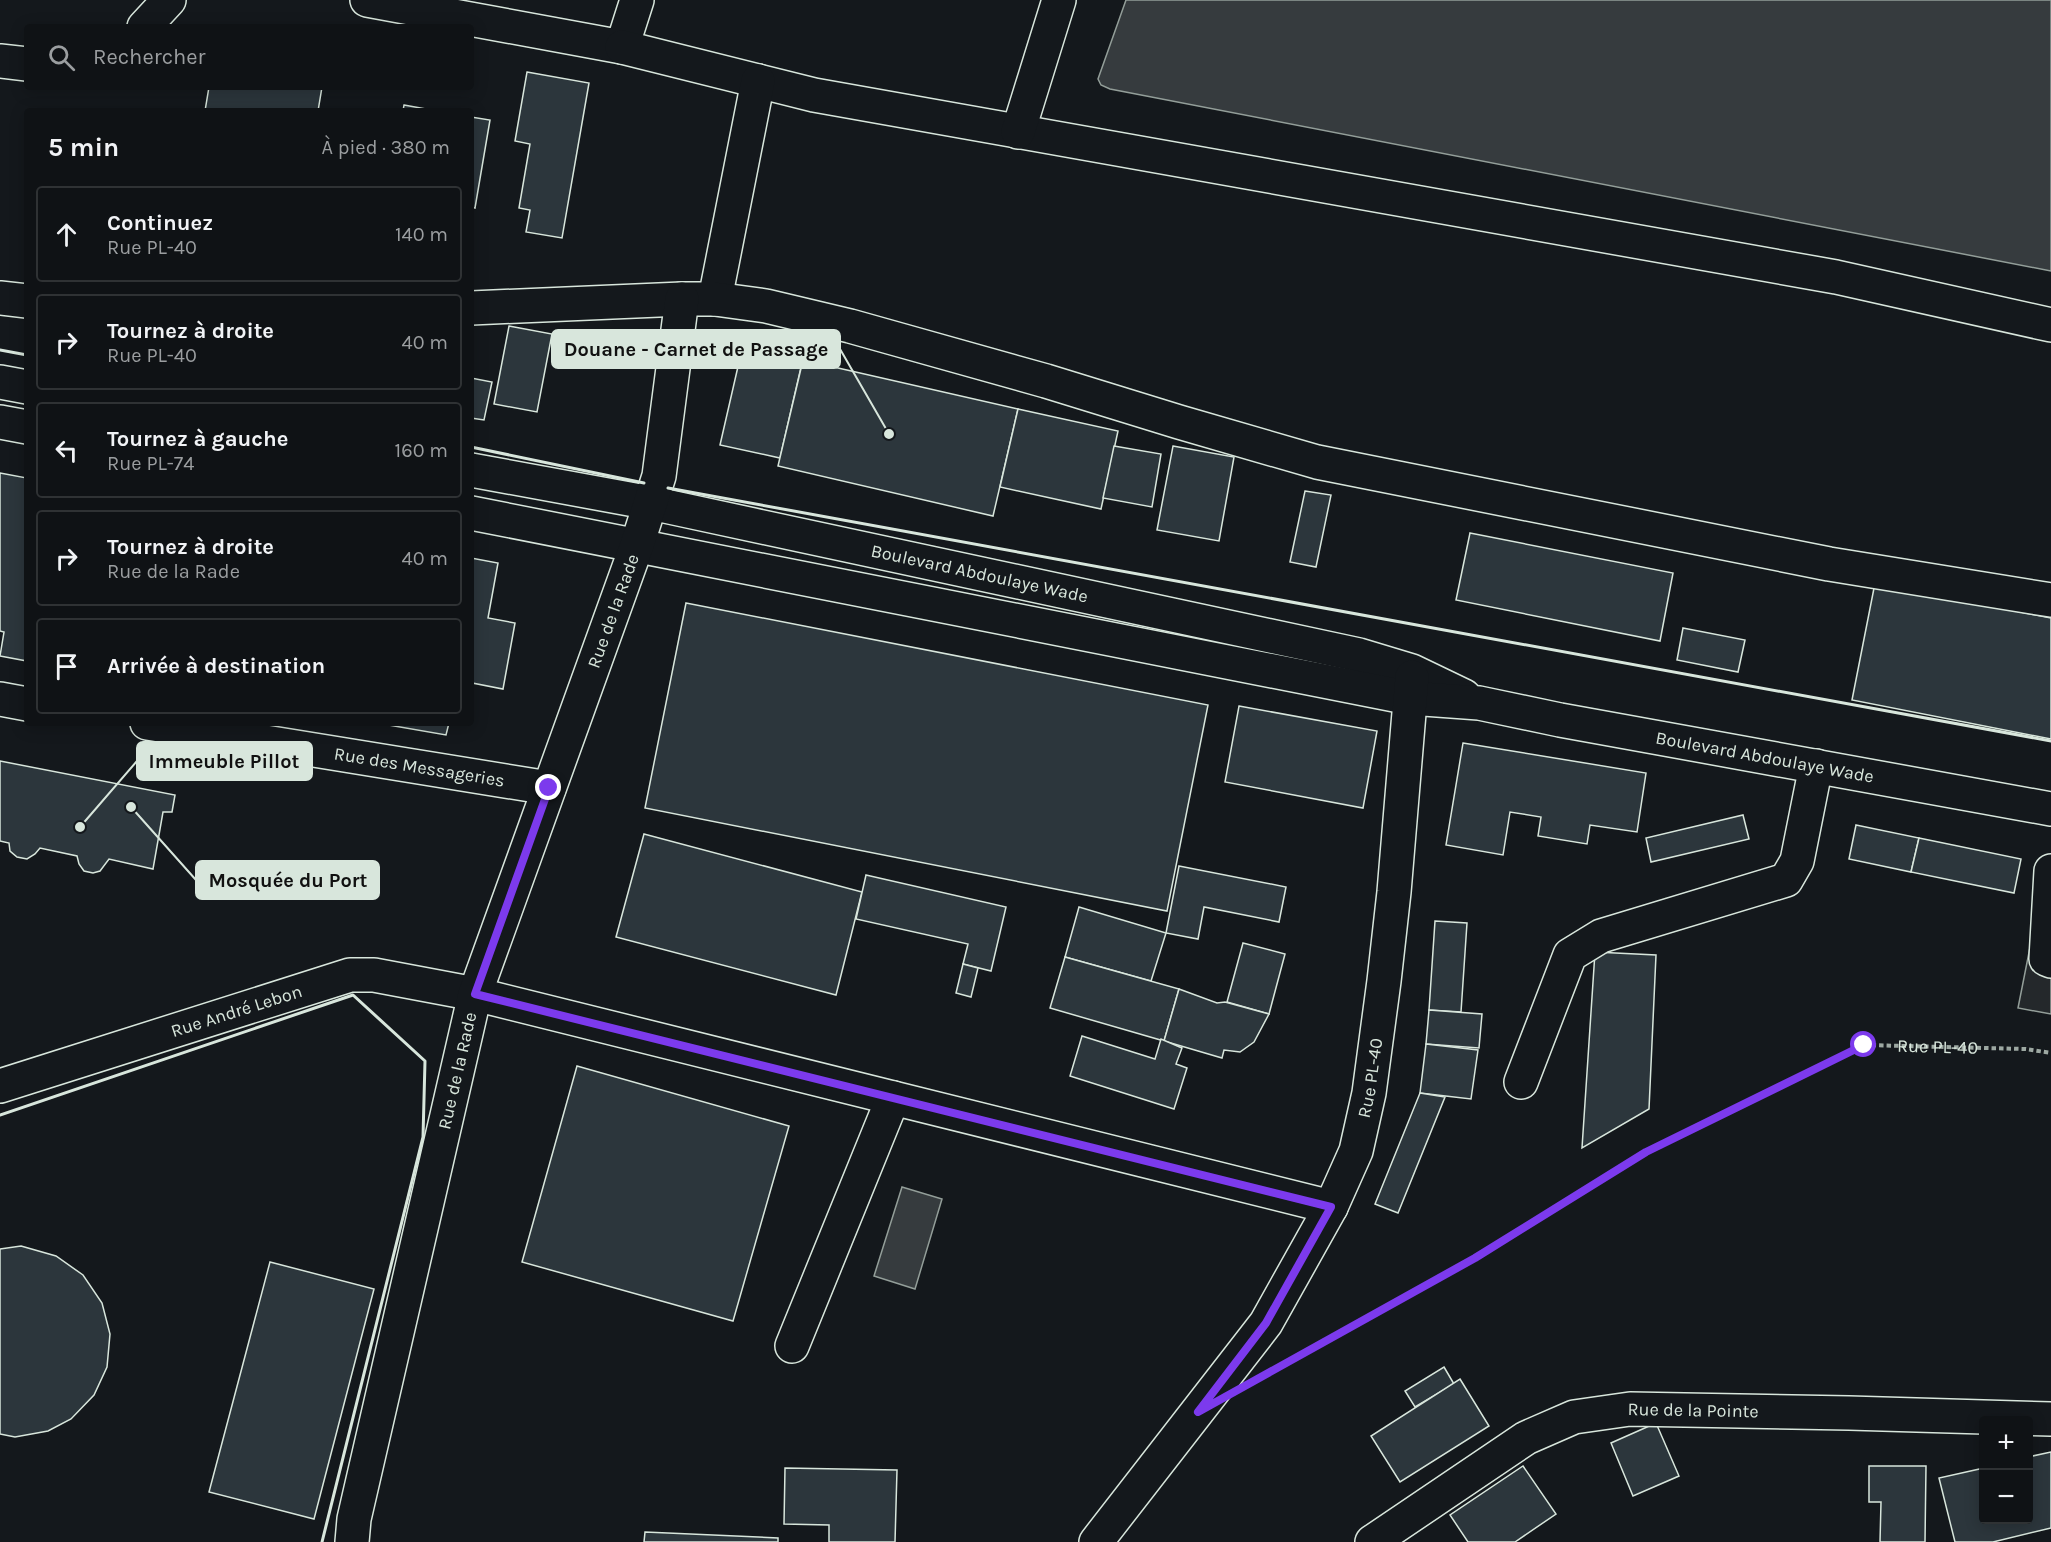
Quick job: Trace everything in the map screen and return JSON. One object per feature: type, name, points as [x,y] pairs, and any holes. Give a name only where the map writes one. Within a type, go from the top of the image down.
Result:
[{"type":"street","points":[[147,24],[169,0]]},
{"type":"street","points":[[622,47],[637,0]]},
{"type":"street","points":[[1017,132],[1059,0]]},
{"type":"street","points":[[383,2],[622,47],[814,95],[1836,277],[2051,325]]},
{"type":"street","points":[[0,61],[24,64]]},
{"type":"street","points":[[715,299],[758,81]]},
{"type":"street","points":[[0,298],[24,301]]},
{"type":"street","points":[[474,308],[682,299],[715,299],[766,306],[850,326],[1046,381],[1317,462],[1829,564],[2051,600]]},
{"type":"street","name":"Rue de la Rade","points":[[352,1542],[354,1519],[475,994],[637,545],[659,476],[682,299]]},
{"type":"street","points":[[0,382],[24,386]]},
{"type":"street","points":[[0,422],[24,426]]},
{"type":"street","name":"Boulevard Abdoulaye Wade","points":[[474,471],[651,503],[1359,655],[1411,684]]},
{"type":"street","name":"Boulevard Abdoulaye Wade","points":[[474,514],[1411,684],[1479,703],[2051,809]]},
{"type":"street","name":"Rue PL-40","points":[[1096,1542],[1266,1323],[1331,1207],[1356,1151],[1369,1093],[1394,892],[1411,684]]},
{"type":"street","points":[[0,699],[24,703]]},
{"type":"street","name":"Rue des Messageries","points":[[166,726],[549,788]]},
{"type":"street","points":[[1521,1082],[1570,955],[1601,936],[1786,880],[1797,861],[1816,766]]},
{"type":"street","points":[[2051,871],[2046,959],[2051,962]]},
{"type":"street","name":"Rue André Lebon","points":[[0,1086],[350,975],[374,975],[475,994],[1331,1207]]},
{"type":"street","points":[[792,1346],[893,1098]]},
{"type":"street","name":"Rue de la Pointe","points":[[1372,1542],[1526,1437],[1574,1417],[1630,1409],[2051,1419]]},
{"type":"path","name":"Rue PL-40","points":[[1270,1372],[1475,1258],[1646,1152],[1864,1045],[2026,1049],[2051,1053]]},
{"type":"shaded area","points":[[1126,0],[2051,0],[2051,271],[1110,89],[1101,85],[1098,79]]},
{"type":"shaded area","points":[[2037,912],[2051,915],[2051,1014],[2018,1008]]},
{"type":"shaded area","points":[[902,1187],[942,1199],[915,1289],[874,1276]]},
{"type":"building","points":[[527,72],[589,83],[562,238],[526,232],[530,210],[519,208],[530,144],[515,141]]},
{"type":"building","points":[[208,90],[322,90],[318,108],[206,108]]},
{"type":"building","points":[[404,105],[420,108],[404,108]]},
{"type":"building","points":[[474,117],[490,120],[474,208]]},
{"type":"building","points":[[509,326],[552,334],[537,412],[494,404]]},
{"type":"building","points":[[745,336],[805,350],[780,458],[720,445]]},
{"type":"building","points":[[803,360],[1018,409],[993,516],[778,466]]},
{"type":"building","points":[[474,379],[492,382],[484,420],[474,418]]},
{"type":"building","points":[[1018,409],[1118,431],[1101,509],[1000,487]]},
{"type":"building","points":[[1114,446],[1161,454],[1152,507],[1103,498]]},
{"type":"building","points":[[1173,446],[1234,457],[1219,541],[1157,530]]},
{"type":"building","points":[[0,473],[24,477],[24,660],[0,656],[4,632],[0,631]]},
{"type":"building","points":[[1305,491],[1331,495],[1316,567],[1290,562]]},
{"type":"building","points":[[1470,533],[1673,573],[1660,641],[1456,600]]},
{"type":"building","points":[[474,559],[498,563],[488,618],[515,623],[503,689],[474,683]]},
{"type":"building","points":[[1875,583],[2051,618],[2051,739],[1852,700]]},
{"type":"building","points":[[686,603],[1208,705],[1167,911],[645,808]]},
{"type":"building","points":[[1683,628],[1745,640],[1738,672],[1677,660]]},
{"type":"building","points":[[1239,706],[1377,731],[1363,808],[1225,782]]},
{"type":"building","points":[[394,726],[448,726],[446,735]]},
{"type":"building","points":[[1463,743],[1646,773],[1637,832],[1590,825],[1587,844],[1538,836],[1541,817],[1510,812],[1503,855],[1446,845]]},
{"type":"building","points":[[0,761],[175,795],[172,812],[163,812],[153,869],[109,859],[100,871],[93,873],[84,871],[77,856],[40,848],[27,859],[17,857],[10,851],[9,843],[0,841]]},
{"type":"building","points":[[1743,815],[1749,839],[1651,862],[1646,838]]},
{"type":"building","points":[[1856,825],[1919,838],[1911,872],[1849,859]]},
{"type":"building","points":[[644,834],[862,892],[836,995],[616,937]]},
{"type":"building","points":[[1919,838],[2021,859],[2014,893],[1911,872]]},
{"type":"building","points":[[1179,866],[1286,887],[1279,922],[1204,907],[1198,939],[1166,933]]},
{"type":"building","points":[[866,875],[1006,907],[991,971],[963,964],[968,944],[856,919]]},
{"type":"building","points":[[1079,907],[1166,933],[1151,981],[1065,957]]},
{"type":"building","points":[[1435,921],[1467,923],[1461,1012],[1429,1010]]},
{"type":"building","points":[[1243,943],[1285,954],[1269,1014],[1227,1002]]},
{"type":"building","points":[[1595,952],[1656,955],[1649,1109],[1582,1148]]},
{"type":"building","points":[[1065,957],[1179,989],[1164,1041],[1050,1008]]},
{"type":"building","points":[[963,964],[978,968],[971,997],[956,993]]},
{"type":"building","points":[[1179,989],[1217,1003],[1225,1002],[1269,1014],[1254,1042],[1240,1052],[1224,1050],[1222,1058],[1164,1041]]},
{"type":"building","points":[[1429,1010],[1482,1014],[1479,1048],[1426,1044]]},
{"type":"building","points":[[1082,1036],[1155,1059],[1161,1039],[1182,1048],[1176,1064],[1187,1068],[1174,1109],[1070,1076]]},
{"type":"building","points":[[1426,1044],[1478,1050],[1471,1099],[1420,1093]]},
{"type":"building","points":[[577,1066],[789,1126],[733,1321],[522,1262]]},
{"type":"building","points":[[1420,1093],[1445,1097],[1398,1213],[1375,1204]]},
{"type":"building","points":[[21,1246],[56,1256],[83,1275],[102,1303],[110,1334],[107,1367],[94,1395],[71,1419],[48,1431],[15,1437],[0,1434],[0,1249]]},
{"type":"building","points":[[270,1262],[374,1289],[314,1519],[209,1492]]},
{"type":"building","points":[[1444,1367],[1454,1384],[1415,1407],[1405,1391]]},
{"type":"building","points":[[1460,1379],[1489,1426],[1400,1482],[1371,1436]]},
{"type":"building","points":[[1656,1423],[1679,1476],[1633,1496],[1611,1443]]},
{"type":"building","points":[[2051,1452],[2051,1528],[1993,1542],[1955,1542],[1939,1478],[1979,1469],[1979,1524],[2033,1524],[2033,1456]]},
{"type":"building","points":[[1523,1466],[1556,1514],[1515,1542],[1468,1542],[1450,1515]]},
{"type":"building","points":[[1869,1466],[1926,1466],[1925,1542],[1880,1542],[1881,1502],[1869,1502]]},
{"type":"building","points":[[785,1468],[897,1470],[895,1542],[829,1542],[829,1525],[784,1524]]},
{"type":"building","points":[[645,1532],[778,1538],[778,1542],[644,1542]]},
{"type":"wall","points":[[0,350],[24,354]]},
{"type":"wall","points":[[474,448],[644,483]]},
{"type":"wall","points":[[668,488],[2051,741]]},
{"type":"wall","points":[[0,1115],[353,995],[425,1061],[423,1137],[322,1542]]},
{"type":"place","name":"Douane - Carnet de Passage","points":[[889,434]]},
{"type":"place","name":"Mosquée du Port","points":[[131,807]]},
{"type":"place","name":"Immeuble Pillot","points":[[80,827]]},
{"type":"route","points":[[549,788],[475,994],[1331,1207],[1266,1323],[1198,1412],[1475,1258],[1646,1152],[1864,1045]]}]
